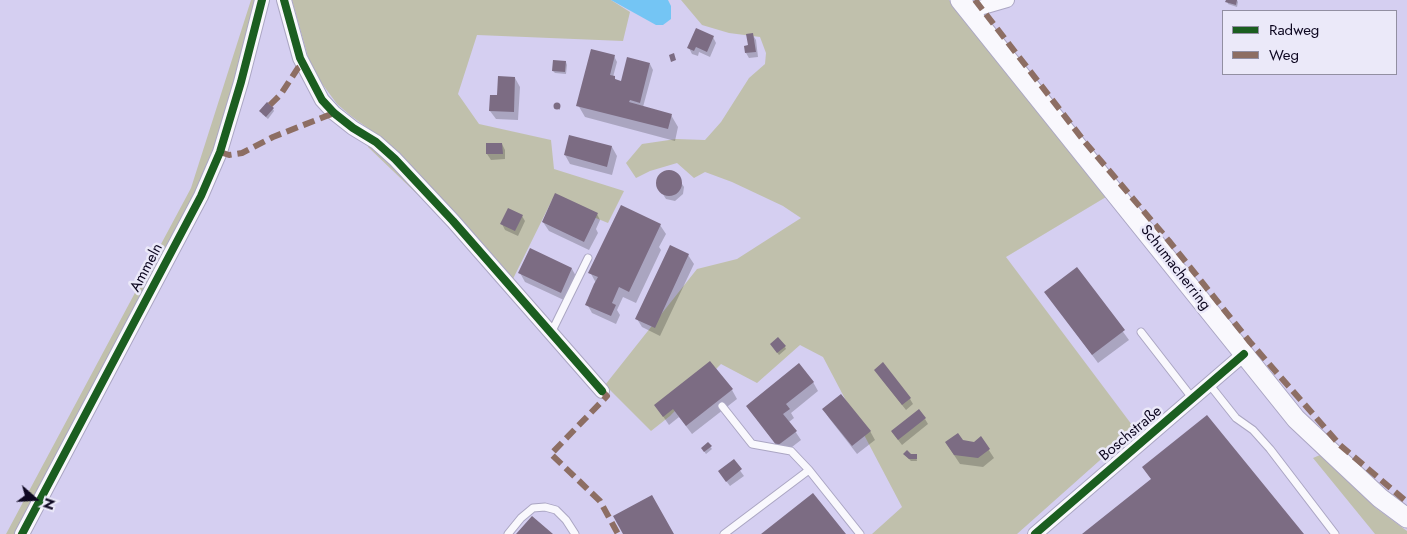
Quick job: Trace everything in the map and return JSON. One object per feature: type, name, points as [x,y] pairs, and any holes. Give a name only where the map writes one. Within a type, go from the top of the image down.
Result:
[{"type":"main road","name":"Schumacherring","points":[[965,6],[1296,419],[1380,498],[1407,518]]},
{"type":"street","name":"Ammeln","points":[[22,534],[200,196],[222,144],[241,82],[262,0]]},
{"type":"street","points":[[284,0],[300,58],[322,100],[334,113],[353,128],[376,142],[395,159],[453,221],[602,391]]},
{"type":"street","points":[[965,6],[1007,0]]},
{"type":"street","name":"Boschstraße","points":[[1035,534],[1244,354]]},
{"type":"lane","points":[[552,333],[588,258]]},
{"type":"lane","points":[[1141,332],[1193,399]]},
{"type":"lane","points":[[1209,384],[1236,418],[1253,430],[1270,449],[1335,534]]},
{"type":"lane","points":[[722,406],[752,444],[791,451],[809,470],[860,534]]},
{"type":"lane","points":[[724,534],[809,470]]},
{"type":"lane","points":[[508,534],[521,518],[533,508],[545,507],[556,510],[566,520],[575,534]]},
{"type":"green space","points":[[251,0],[259,0],[238,79],[198,195],[20,534],[6,534],[191,188]]},
{"type":"green space","points":[[292,0],[611,0],[630,12],[623,41],[477,35],[458,94],[479,124],[551,140],[554,169],[624,191],[608,223],[552,200],[507,291],[442,218],[368,147],[369,129],[337,104],[320,81],[308,57]]},
{"type":"green space","points":[[681,0],[949,0],[1045,117],[1106,197],[1006,257],[1135,429],[1017,534],[872,534],[902,507],[823,357],[800,345],[757,383],[721,364],[670,416],[651,431],[605,385],[697,269],[737,259],[801,218],[783,206],[732,182],[705,172],[694,178],[677,163],[650,171],[636,178],[626,163],[642,144],[676,139],[705,140],[721,122],[749,78],[765,64],[766,53],[760,37],[729,33],[702,25]]},
{"type":"green space","points":[[1320,455],[1376,508],[1407,531],[1407,534],[1375,534],[1313,458]]},
{"type":"water","points":[[611,0],[668,0],[671,6],[671,19],[663,25],[656,25]]},
{"type":"building","points":[[1226,0],[1237,0],[1236,5],[1225,2]]},
{"type":"building","points":[[696,28],[714,36],[707,52],[696,47],[694,51],[687,48]]},
{"type":"building","points":[[753,33],[756,52],[745,53],[744,46],[748,45],[746,34]]},
{"type":"building","points":[[591,49],[615,55],[610,75],[615,76],[615,79],[621,81],[627,57],[650,63],[640,103],[630,100],[629,102],[672,114],[668,129],[576,106]]},
{"type":"building","points":[[674,53],[676,60],[671,62],[669,55]]},
{"type":"building","points":[[553,60],[566,61],[565,72],[552,71]]},
{"type":"building","points":[[498,76],[515,77],[514,112],[489,111],[490,95],[497,95]]},
{"type":"building","points":[[267,102],[274,108],[266,117],[259,111]]},
{"type":"building","points":[[557,103],[560,106],[557,109],[554,106]]},
{"type":"building","points":[[569,135],[612,146],[607,167],[564,155]]},
{"type":"building","points":[[486,143],[502,143],[503,154],[486,154]]},
{"type":"building","points":[[669,170],[678,174],[682,183],[678,192],[669,196],[660,192],[656,183],[660,174]]},
{"type":"building","points":[[555,193],[598,213],[584,242],[542,222]]},
{"type":"building","points":[[621,205],[661,224],[629,292],[619,287],[612,303],[616,305],[611,316],[585,305],[598,277],[588,273]]},
{"type":"building","points":[[508,208],[523,215],[515,231],[500,224]]},
{"type":"building","points":[[670,245],[689,254],[655,328],[635,319]]},
{"type":"building","points":[[530,248],[572,268],[561,293],[518,273]]},
{"type":"building","points":[[1077,267],[1125,330],[1092,355],[1044,292]]},
{"type":"building","points":[[778,337],[786,346],[777,353],[770,344]]},
{"type":"building","points":[[710,361],[733,389],[686,426],[673,409],[663,417],[654,405]]},
{"type":"building","points":[[883,362],[911,398],[902,405],[874,370]]},
{"type":"building","points":[[799,363],[814,382],[786,404],[790,409],[783,414],[797,431],[777,446],[746,406]]},
{"type":"building","points":[[841,394],[871,431],[852,446],[822,409]]},
{"type":"building","points":[[919,409],[926,418],[898,440],[891,431]]},
{"type":"building","points":[[1207,415],[1304,534],[1082,534],[1151,479],[1142,467]]},
{"type":"building","points":[[958,433],[963,440],[974,442],[981,436],[990,449],[978,458],[954,455],[945,442]]},
{"type":"building","points":[[708,442],[712,446],[704,452],[701,448]]},
{"type":"building","points":[[907,450],[911,454],[917,454],[917,459],[909,459],[903,454]]},
{"type":"building","points":[[734,459],[742,469],[726,482],[718,471]]},
{"type":"building","points":[[813,493],[846,534],[761,534]]},
{"type":"building","points":[[652,495],[674,534],[623,534],[613,516]]},
{"type":"building","points":[[532,516],[553,534],[516,534]]},
{"type":"marked path","points":[[975,0],[1084,141],[1169,241],[1250,342],[1340,445],[1407,502]]},
{"type":"marked path","points":[[270,105],[281,94],[298,68],[303,65]]},
{"type":"marked path","points":[[220,152],[229,155],[242,153],[273,137],[334,113]]},
{"type":"marked path","points":[[602,391],[607,396],[551,454],[600,501],[618,534]]},
{"type":"cycle path","points":[[22,534],[201,196],[220,152],[241,82],[262,0]]},
{"type":"cycle path","points":[[284,0],[300,58],[322,100],[334,113],[353,128],[376,142],[395,159],[453,221],[602,391]]},
{"type":"cycle path","points":[[1035,534],[1244,354]]}]
